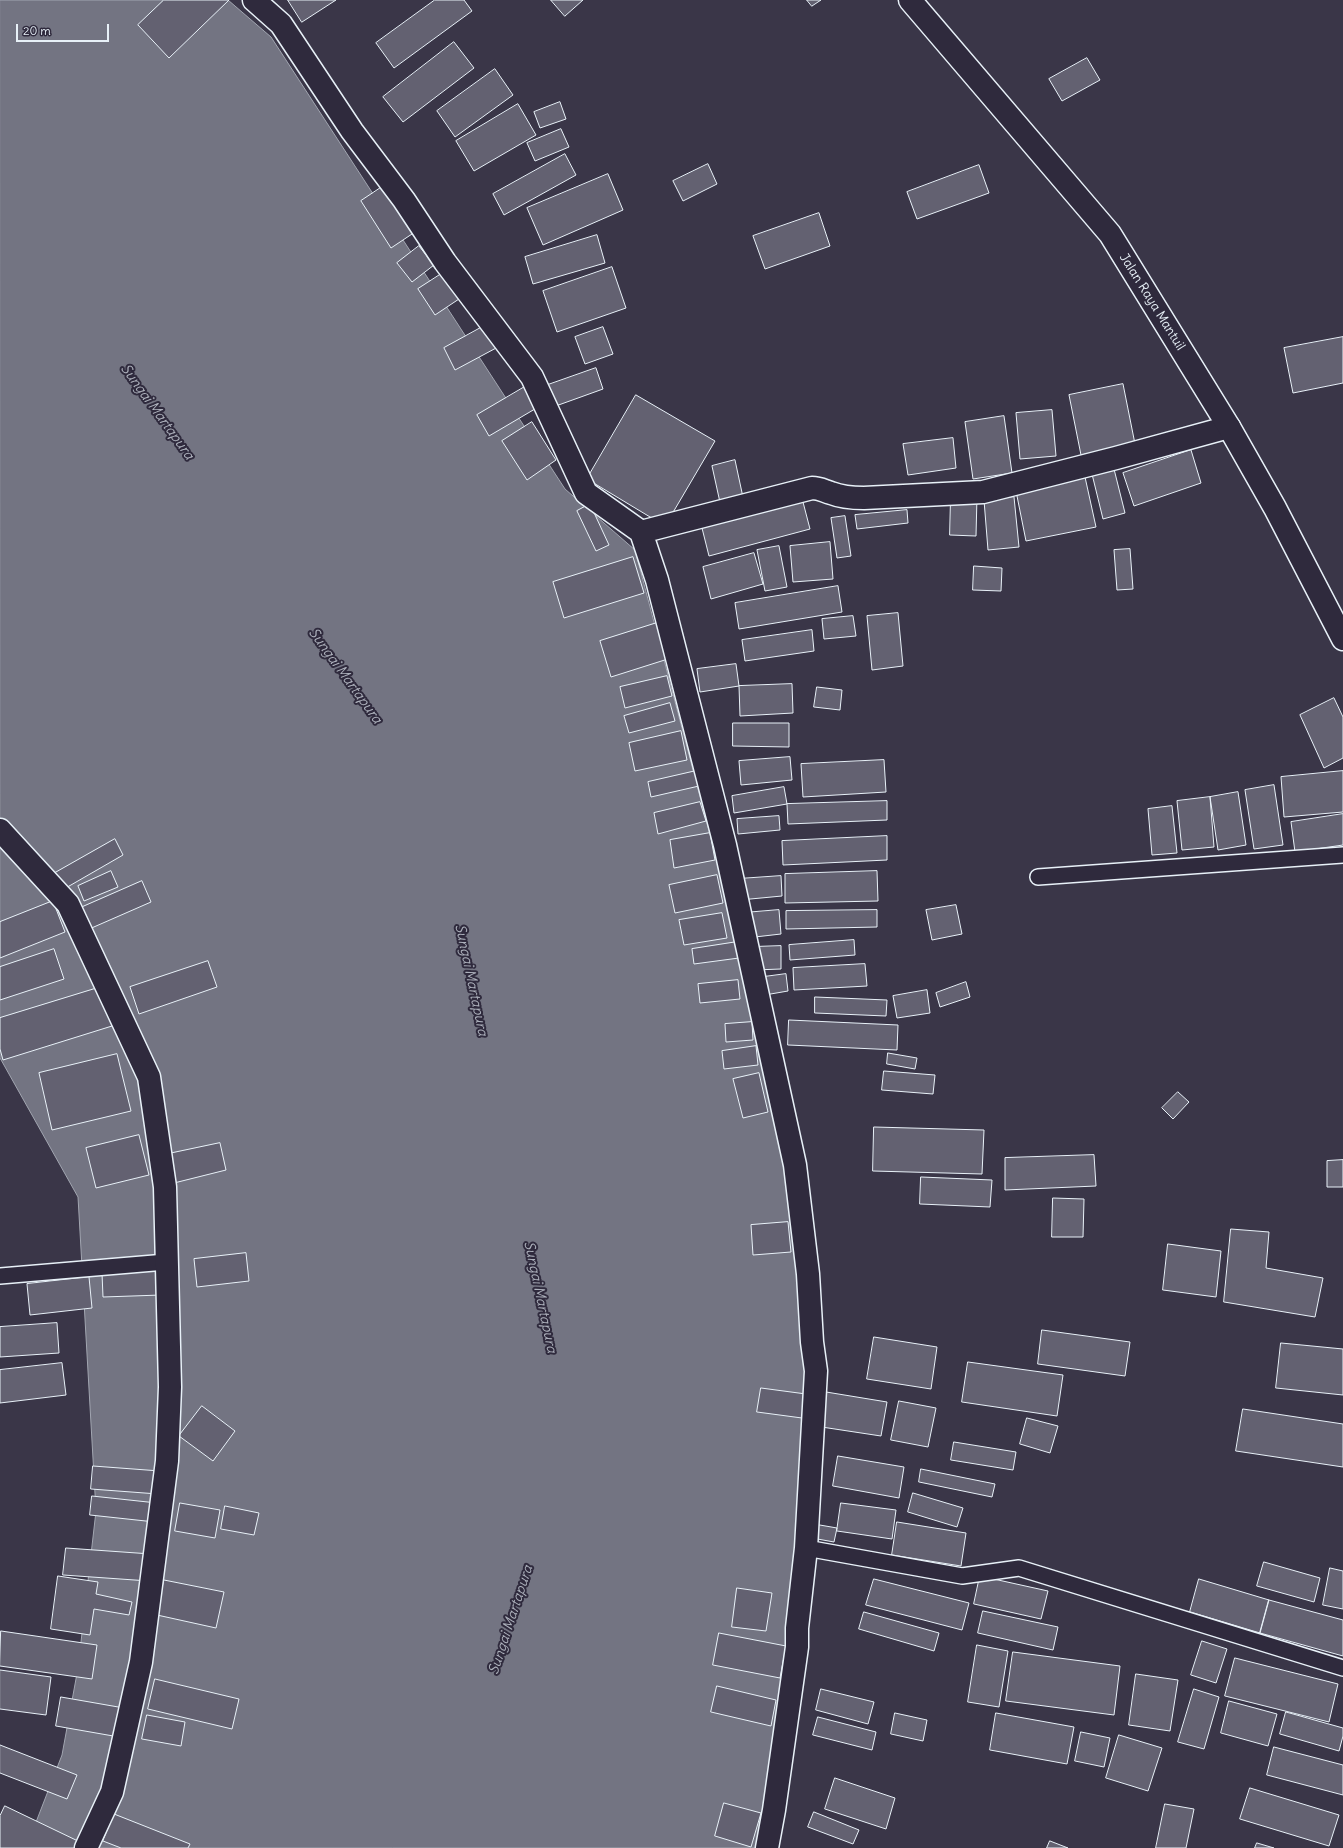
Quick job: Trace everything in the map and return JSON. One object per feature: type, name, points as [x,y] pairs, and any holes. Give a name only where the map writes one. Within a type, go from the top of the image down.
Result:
[{"type":"street","points":[[254,0],[281,24],[352,131],[404,200],[445,262],[532,377],[586,493],[641,532],[658,580],[726,845],[795,1165],[808,1274],[812,1342],[816,1371],[806,1548],[797,1628],[797,1647],[774,1810],[767,1848]]},
{"type":"street","name":"Jalan Raya Mantuil","points":[[910,0],[1110,234],[1229,427],[1275,508],[1343,639]]},
{"type":"street","points":[[641,532],[812,488],[822,488],[830,493],[845,497],[864,498],[983,492],[1229,427]]},
{"type":"street","points":[[0,830],[68,904],[149,1077],[165,1187],[170,1387],[167,1461],[141,1662],[112,1792],[86,1848]]},
{"type":"lane","points":[[1038,877],[1343,855]]},
{"type":"lane","points":[[0,1276],[166,1262]]},
{"type":"lane","points":[[806,1548],[962,1576],[1019,1568],[1343,1668]]},
{"type":"water","name":"Sungai Martapura","points":[[0,0],[228,0],[271,37],[565,489],[635,550],[756,1009],[805,1270],[806,1347],[800,1565],[759,1848],[26,1848],[62,1755],[78,1668],[96,1511],[78,1197],[0,1058]]},
{"type":"building","points":[[164,0],[229,0],[169,58],[138,25]]},
{"type":"building","points":[[288,0],[336,0],[302,22]]},
{"type":"building","points":[[435,0],[464,0],[472,11],[394,68],[376,43]]},
{"type":"building","points":[[551,0],[583,0],[565,16]]},
{"type":"building","points":[[807,0],[821,0],[812,6]]},
{"type":"building","points":[[454,42],[474,68],[403,122],[383,97]]},
{"type":"building","points":[[1087,58],[1100,80],[1062,101],[1049,79]]},
{"type":"building","points":[[495,69],[513,95],[455,137],[437,111]]},
{"type":"building","points":[[560,102],[566,119],[540,128],[534,112]]},
{"type":"building","points":[[518,104],[536,135],[474,171],[456,141]]},
{"type":"building","points":[[561,129],[569,147],[535,161],[527,143]]},
{"type":"building","points":[[565,154],[576,175],[504,215],[493,194]]},
{"type":"building","points":[[708,164],[717,184],[683,201],[673,181]]},
{"type":"building","points":[[979,165],[989,193],[917,219],[907,192]]},
{"type":"building","points":[[608,174],[623,210],[543,245],[527,208]]},
{"type":"building","points":[[385,185],[415,232],[391,248],[361,201]]},
{"type":"building","points":[[819,213],[830,246],[765,269],[753,236]]},
{"type":"building","points":[[597,235],[605,263],[533,284],[525,257]]},
{"type":"building","points":[[419,246],[434,265],[412,282],[397,263]]},
{"type":"building","points":[[612,267],[626,308],[557,332],[543,291]]},
{"type":"building","points":[[449,269],[465,295],[435,315],[418,289]]},
{"type":"building","points":[[486,325],[498,347],[455,370],[444,348]]},
{"type":"building","points":[[603,327],[613,354],[585,364],[575,337]]},
{"type":"building","points":[[1343,337],[1343,383],[1293,393],[1284,348]]},
{"type":"building","points":[[596,368],[603,389],[553,407],[545,386]]},
{"type":"building","points":[[1123,384],[1135,444],[1081,455],[1069,395]]},
{"type":"building","points":[[528,385],[540,406],[489,436],[477,415]]},
{"type":"building","points":[[636,395],[715,441],[665,526],[587,479]]},
{"type":"building","points":[[1052,410],[1056,456],[1020,459],[1016,413]]},
{"type":"building","points":[[1004,416],[1012,473],[973,479],[965,422]]},
{"type":"building","points":[[532,422],[556,460],[527,480],[502,441]]},
{"type":"building","points":[[953,438],[956,468],[908,475],[903,444]]},
{"type":"building","points":[[1191,450],[1201,483],[1134,506],[1123,473]]},
{"type":"building","points":[[735,460],[744,502],[721,507],[712,466]]},
{"type":"building","points":[[1114,469],[1125,513],[1103,519],[1092,474]]},
{"type":"building","points":[[1085,477],[1096,527],[1026,541],[1016,491]]},
{"type":"building","points":[[951,496],[977,496],[976,536],[950,535]]},
{"type":"building","points":[[1014,497],[1019,547],[988,550],[984,500]]},
{"type":"building","points":[[803,502],[810,529],[709,556],[702,528]]},
{"type":"building","points":[[590,504],[609,545],[596,551],[577,511]]},
{"type":"building","points":[[907,510],[908,523],[857,529],[855,515]]},
{"type":"building","points":[[845,516],[851,556],[837,558],[831,518]]},
{"type":"building","points":[[830,542],[833,579],[793,582],[790,546]]},
{"type":"building","points":[[779,546],[787,587],[765,591],[757,550]]},
{"type":"building","points":[[1130,549],[1133,589],[1117,590],[1114,550]]},
{"type":"building","points":[[754,553],[763,584],[711,599],[703,567]]},
{"type":"building","points":[[633,557],[644,593],[564,618],[553,582]]},
{"type":"building","points":[[974,566],[1002,568],[1001,591],[973,590]]},
{"type":"building","points":[[838,586],[842,612],[739,629],[735,603]]},
{"type":"building","points":[[898,613],[903,666],[872,670],[867,616]]},
{"type":"building","points":[[853,616],[856,636],[824,639],[822,619]]},
{"type":"building","points":[[660,622],[671,658],[611,677],[600,641]]},
{"type":"building","points":[[812,630],[814,651],[745,661],[742,640]]},
{"type":"building","points":[[736,664],[739,686],[700,692],[697,669]]},
{"type":"building","points":[[667,676],[672,696],[625,708],[620,687]]},
{"type":"building","points":[[792,684],[793,713],[740,716],[739,686]]},
{"type":"building","points":[[817,687],[842,690],[840,710],[814,707]]},
{"type":"building","points":[[1334,698],[1343,717],[1343,758],[1324,768],[1300,715]]},
{"type":"building","points":[[670,703],[675,721],[629,733],[624,716]]},
{"type":"building","points":[[733,723],[789,723],[789,747],[733,746]]},
{"type":"building","points":[[681,731],[687,760],[635,771],[629,743]]},
{"type":"building","points":[[790,757],[792,780],[741,785],[739,761]]},
{"type":"building","points":[[884,760],[886,792],[803,797],[801,764]]},
{"type":"building","points":[[696,771],[699,786],[651,797],[648,782]]},
{"type":"building","points":[[1343,771],[1343,812],[1284,817],[1281,777]]},
{"type":"building","points":[[1274,785],[1283,845],[1254,849],[1245,790]]},
{"type":"building","points":[[784,787],[787,804],[734,813],[732,796]]},
{"type":"building","points":[[1238,792],[1246,845],[1218,850],[1210,797]]},
{"type":"building","points":[[1210,797],[1214,847],[1182,850],[1177,801]]},
{"type":"building","points":[[887,801],[887,820],[788,824],[787,804]]},
{"type":"building","points":[[700,802],[706,821],[658,834],[654,813]]},
{"type":"building","points":[[1172,806],[1177,853],[1152,855],[1148,809]]},
{"type":"building","points":[[1343,814],[1343,845],[1295,852],[1291,822]]},
{"type":"building","points":[[779,816],[780,830],[738,834],[737,819]]},
{"type":"building","points":[[710,833],[715,860],[674,868],[670,840]]},
{"type":"building","points":[[887,836],[887,860],[783,865],[782,841]]},
{"type":"building","points":[[115,839],[123,855],[64,889],[55,873]]},
{"type":"building","points":[[111,871],[118,887],[84,901],[78,886]]},
{"type":"building","points":[[877,871],[878,901],[785,903],[785,874]]},
{"type":"building","points":[[717,875],[723,903],[675,913],[669,885]]},
{"type":"building","points":[[781,876],[782,896],[740,900],[738,879]]},
{"type":"building","points":[[142,881],[151,902],[87,930],[78,909]]},
{"type":"building","points":[[53,901],[65,932],[0,958],[0,922]]},
{"type":"building","points":[[956,905],[962,934],[932,940],[926,910]]},
{"type":"building","points":[[779,910],[781,934],[746,938],[743,913]]},
{"type":"building","points":[[877,910],[877,927],[786,929],[786,911]]},
{"type":"building","points":[[722,913],[727,938],[684,945],[679,920]]},
{"type":"building","points":[[854,940],[855,955],[790,960],[789,945]]},
{"type":"building","points":[[737,942],[739,958],[694,964],[692,949]]},
{"type":"building","points":[[781,946],[781,969],[754,970],[753,947]]},
{"type":"building","points":[[54,949],[64,979],[0,1000],[0,967]]},
{"type":"building","points":[[208,961],[217,987],[139,1014],[130,987]]},
{"type":"building","points":[[865,964],[867,986],[794,990],[793,968]]},
{"type":"building","points":[[786,974],[788,991],[759,996],[756,978]]},
{"type":"building","points":[[738,980],[740,999],[700,1003],[698,984]]},
{"type":"building","points":[[966,982],[970,997],[940,1007],[936,993]]},
{"type":"building","points":[[101,987],[112,1026],[3,1060],[0,1049],[0,1018]]},
{"type":"building","points":[[927,990],[930,1013],[897,1018],[893,996]]},
{"type":"building","points":[[815,997],[887,1000],[886,1016],[815,1013]]},
{"type":"building","points":[[789,1020],[898,1025],[897,1050],[788,1045]]},
{"type":"building","points":[[752,1022],[753,1040],[726,1042],[725,1024]]},
{"type":"building","points":[[756,1046],[758,1065],[724,1069],[722,1051]]},
{"type":"building","points":[[888,1053],[917,1058],[915,1069],[887,1064]]},
{"type":"building","points":[[117,1054],[131,1111],[52,1130],[39,1073]]},
{"type":"building","points":[[884,1071],[935,1075],[933,1094],[882,1090]]},
{"type":"building","points":[[759,1073],[768,1112],[743,1118],[733,1079]]},
{"type":"building","points":[[1178,1092],[1189,1102],[1173,1119],[1162,1108]]},
{"type":"building","points":[[874,1127],[984,1130],[982,1174],[873,1171]]},
{"type":"building","points":[[139,1135],[149,1175],[96,1188],[86,1148]]},
{"type":"building","points":[[220,1143],[226,1170],[174,1183],[168,1154]]},
{"type":"building","points":[[1094,1155],[1096,1186],[1005,1190],[1005,1158]]},
{"type":"building","points":[[1343,1160],[1343,1187],[1327,1187],[1327,1161]]},
{"type":"building","points":[[921,1177],[992,1180],[990,1207],[920,1204]]},
{"type":"building","points":[[1053,1198],[1084,1199],[1083,1237],[1052,1237]]},
{"type":"building","points":[[788,1222],[791,1252],[753,1255],[751,1225]]},
{"type":"building","points":[[1231,1229],[1269,1232],[1266,1268],[1323,1278],[1315,1317],[1224,1302]]},
{"type":"building","points":[[1168,1244],[1221,1251],[1216,1297],[1163,1290]]},
{"type":"building","points":[[246,1253],[249,1281],[197,1287],[194,1259]]},
{"type":"building","points":[[160,1271],[161,1295],[103,1297],[102,1273]]},
{"type":"building","points":[[89,1277],[92,1308],[30,1315],[27,1284]]},
{"type":"building","points":[[57,1323],[59,1353],[0,1357],[0,1327]]},
{"type":"building","points":[[1042,1330],[1130,1342],[1125,1376],[1038,1364]]},
{"type":"building","points":[[874,1337],[937,1347],[931,1389],[867,1379]]},
{"type":"building","points":[[1281,1343],[1343,1349],[1343,1395],[1276,1388]]},
{"type":"building","points":[[968,1362],[1063,1375],[1057,1416],[962,1402]]},
{"type":"building","points":[[62,1363],[66,1395],[0,1403],[0,1370]]},
{"type":"building","points":[[761,1388],[806,1394],[802,1418],[757,1412]]},
{"type":"building","points":[[820,1391],[887,1402],[881,1436],[815,1426]]},
{"type":"building","points":[[899,1401],[936,1408],[928,1447],[891,1440]]},
{"type":"building","points":[[202,1406],[235,1431],[213,1461],[179,1436]]},
{"type":"building","points":[[1243,1409],[1343,1424],[1343,1467],[1236,1451]]},
{"type":"building","points":[[1027,1418],[1058,1426],[1050,1453],[1020,1444]]},
{"type":"building","points":[[954,1442],[1016,1452],[1013,1470],[951,1460]]},
{"type":"building","points":[[838,1456],[904,1467],[899,1498],[833,1486]]},
{"type":"building","points":[[93,1466],[160,1471],[158,1494],[91,1489]]},
{"type":"building","points":[[921,1469],[995,1484],[992,1497],[919,1482]]},
{"type":"building","points":[[913,1493],[963,1508],[957,1527],[908,1512]]},
{"type":"building","points":[[92,1496],[157,1503],[155,1522],[90,1515]]},
{"type":"building","points":[[180,1503],[220,1510],[215,1538],[175,1531]]},
{"type":"building","points":[[841,1503],[896,1510],[892,1539],[837,1531]]},
{"type":"building","points":[[225,1506],[259,1513],[254,1535],[221,1529]]},
{"type":"building","points":[[897,1522],[966,1533],[961,1566],[892,1555]]},
{"type":"building","points":[[814,1524],[837,1528],[834,1542],[812,1538]]},
{"type":"building","points":[[66,1548],[151,1554],[149,1581],[63,1575]]},
{"type":"building","points":[[1264,1562],[1320,1578],[1314,1602],[1257,1586]]},
{"type":"building","points":[[1330,1568],[1343,1571],[1343,1609],[1323,1605]]},
{"type":"building","points":[[58,1576],[98,1582],[96,1594],[132,1602],[129,1615],[94,1609],[90,1635],[51,1629]]},
{"type":"building","points":[[980,1576],[1048,1591],[1041,1619],[974,1604]]},
{"type":"building","points":[[874,1579],[969,1603],[962,1630],[866,1605]]},
{"type":"building","points":[[1199,1579],[1269,1600],[1260,1633],[1190,1612]]},
{"type":"building","points":[[164,1580],[224,1592],[216,1628],[157,1615]]},
{"type":"building","points":[[737,1588],[772,1593],[766,1631],[732,1627]]},
{"type":"building","points":[[1269,1600],[1343,1620],[1343,1656],[1260,1633]]},
{"type":"building","points":[[983,1611],[1058,1627],[1053,1650],[978,1633]]},
{"type":"building","points":[[864,1612],[939,1633],[934,1651],[859,1629]]},
{"type":"building","points":[[1,1631],[97,1645],[92,1679],[0,1666]]},
{"type":"building","points":[[719,1633],[786,1646],[780,1678],[713,1665]]},
{"type":"building","points":[[1202,1641],[1227,1649],[1216,1683],[1191,1675]]},
{"type":"building","points":[[977,1645],[1008,1651],[999,1707],[968,1702]]},
{"type":"building","points":[[1013,1652],[1120,1666],[1114,1715],[1006,1701]]},
{"type":"building","points":[[1235,1658],[1338,1684],[1329,1722],[1225,1696]]},
{"type":"building","points":[[0,1670],[51,1677],[46,1715],[0,1709]]},
{"type":"building","points":[[1136,1674],[1178,1680],[1170,1731],[1129,1725]]},
{"type":"building","points":[[155,1679],[239,1699],[232,1729],[148,1709]]},
{"type":"building","points":[[717,1686],[776,1700],[771,1726],[711,1712]]},
{"type":"building","points":[[821,1689],[874,1702],[868,1724],[816,1710]]},
{"type":"building","points":[[1194,1689],[1219,1697],[1204,1749],[1178,1742]]},
{"type":"building","points":[[61,1697],[124,1708],[119,1737],[56,1726]]},
{"type":"building","points":[[1229,1701],[1277,1714],[1268,1746],[1221,1733]]},
{"type":"building","points":[[1286,1712],[1343,1728],[1343,1736],[1339,1751],[1280,1734]]},
{"type":"building","points":[[895,1713],[927,1720],[923,1741],[891,1734]]},
{"type":"building","points":[[996,1713],[1074,1727],[1067,1764],[990,1750]]},
{"type":"building","points":[[147,1715],[185,1722],[181,1746],[142,1739]]},
{"type":"building","points":[[818,1717],[876,1732],[872,1750],[813,1735]]},
{"type":"building","points":[[1081,1732],[1110,1738],[1104,1767],[1075,1761]]},
{"type":"building","points":[[1119,1735],[1162,1748],[1148,1791],[1106,1778]]},
{"type":"building","points":[[0,1745],[77,1775],[67,1799],[0,1773]]},
{"type":"building","points":[[1274,1747],[1343,1765],[1343,1795],[1267,1775]]},
{"type":"building","points":[[835,1778],[895,1798],[886,1829],[825,1809]]},
{"type":"building","points":[[1250,1788],[1339,1815],[1329,1846],[1240,1819]]},
{"type":"building","points":[[724,1803],[761,1813],[751,1847],[715,1836]]},
{"type":"building","points":[[1165,1804],[1194,1809],[1186,1848],[1156,1848]]},
{"type":"building","points":[[5,1806],[80,1842],[77,1848],[0,1848],[0,1816]]},
{"type":"building","points":[[814,1812],[859,1830],[853,1844],[808,1827]]},
{"type":"building","points":[[114,1814],[190,1844],[188,1848],[121,1848],[103,1841]]},
{"type":"building","points":[[1050,1841],[1068,1848],[1047,1848]]},
{"type":"building","points":[[1257,1843],[1274,1848],[1255,1848]]}]
